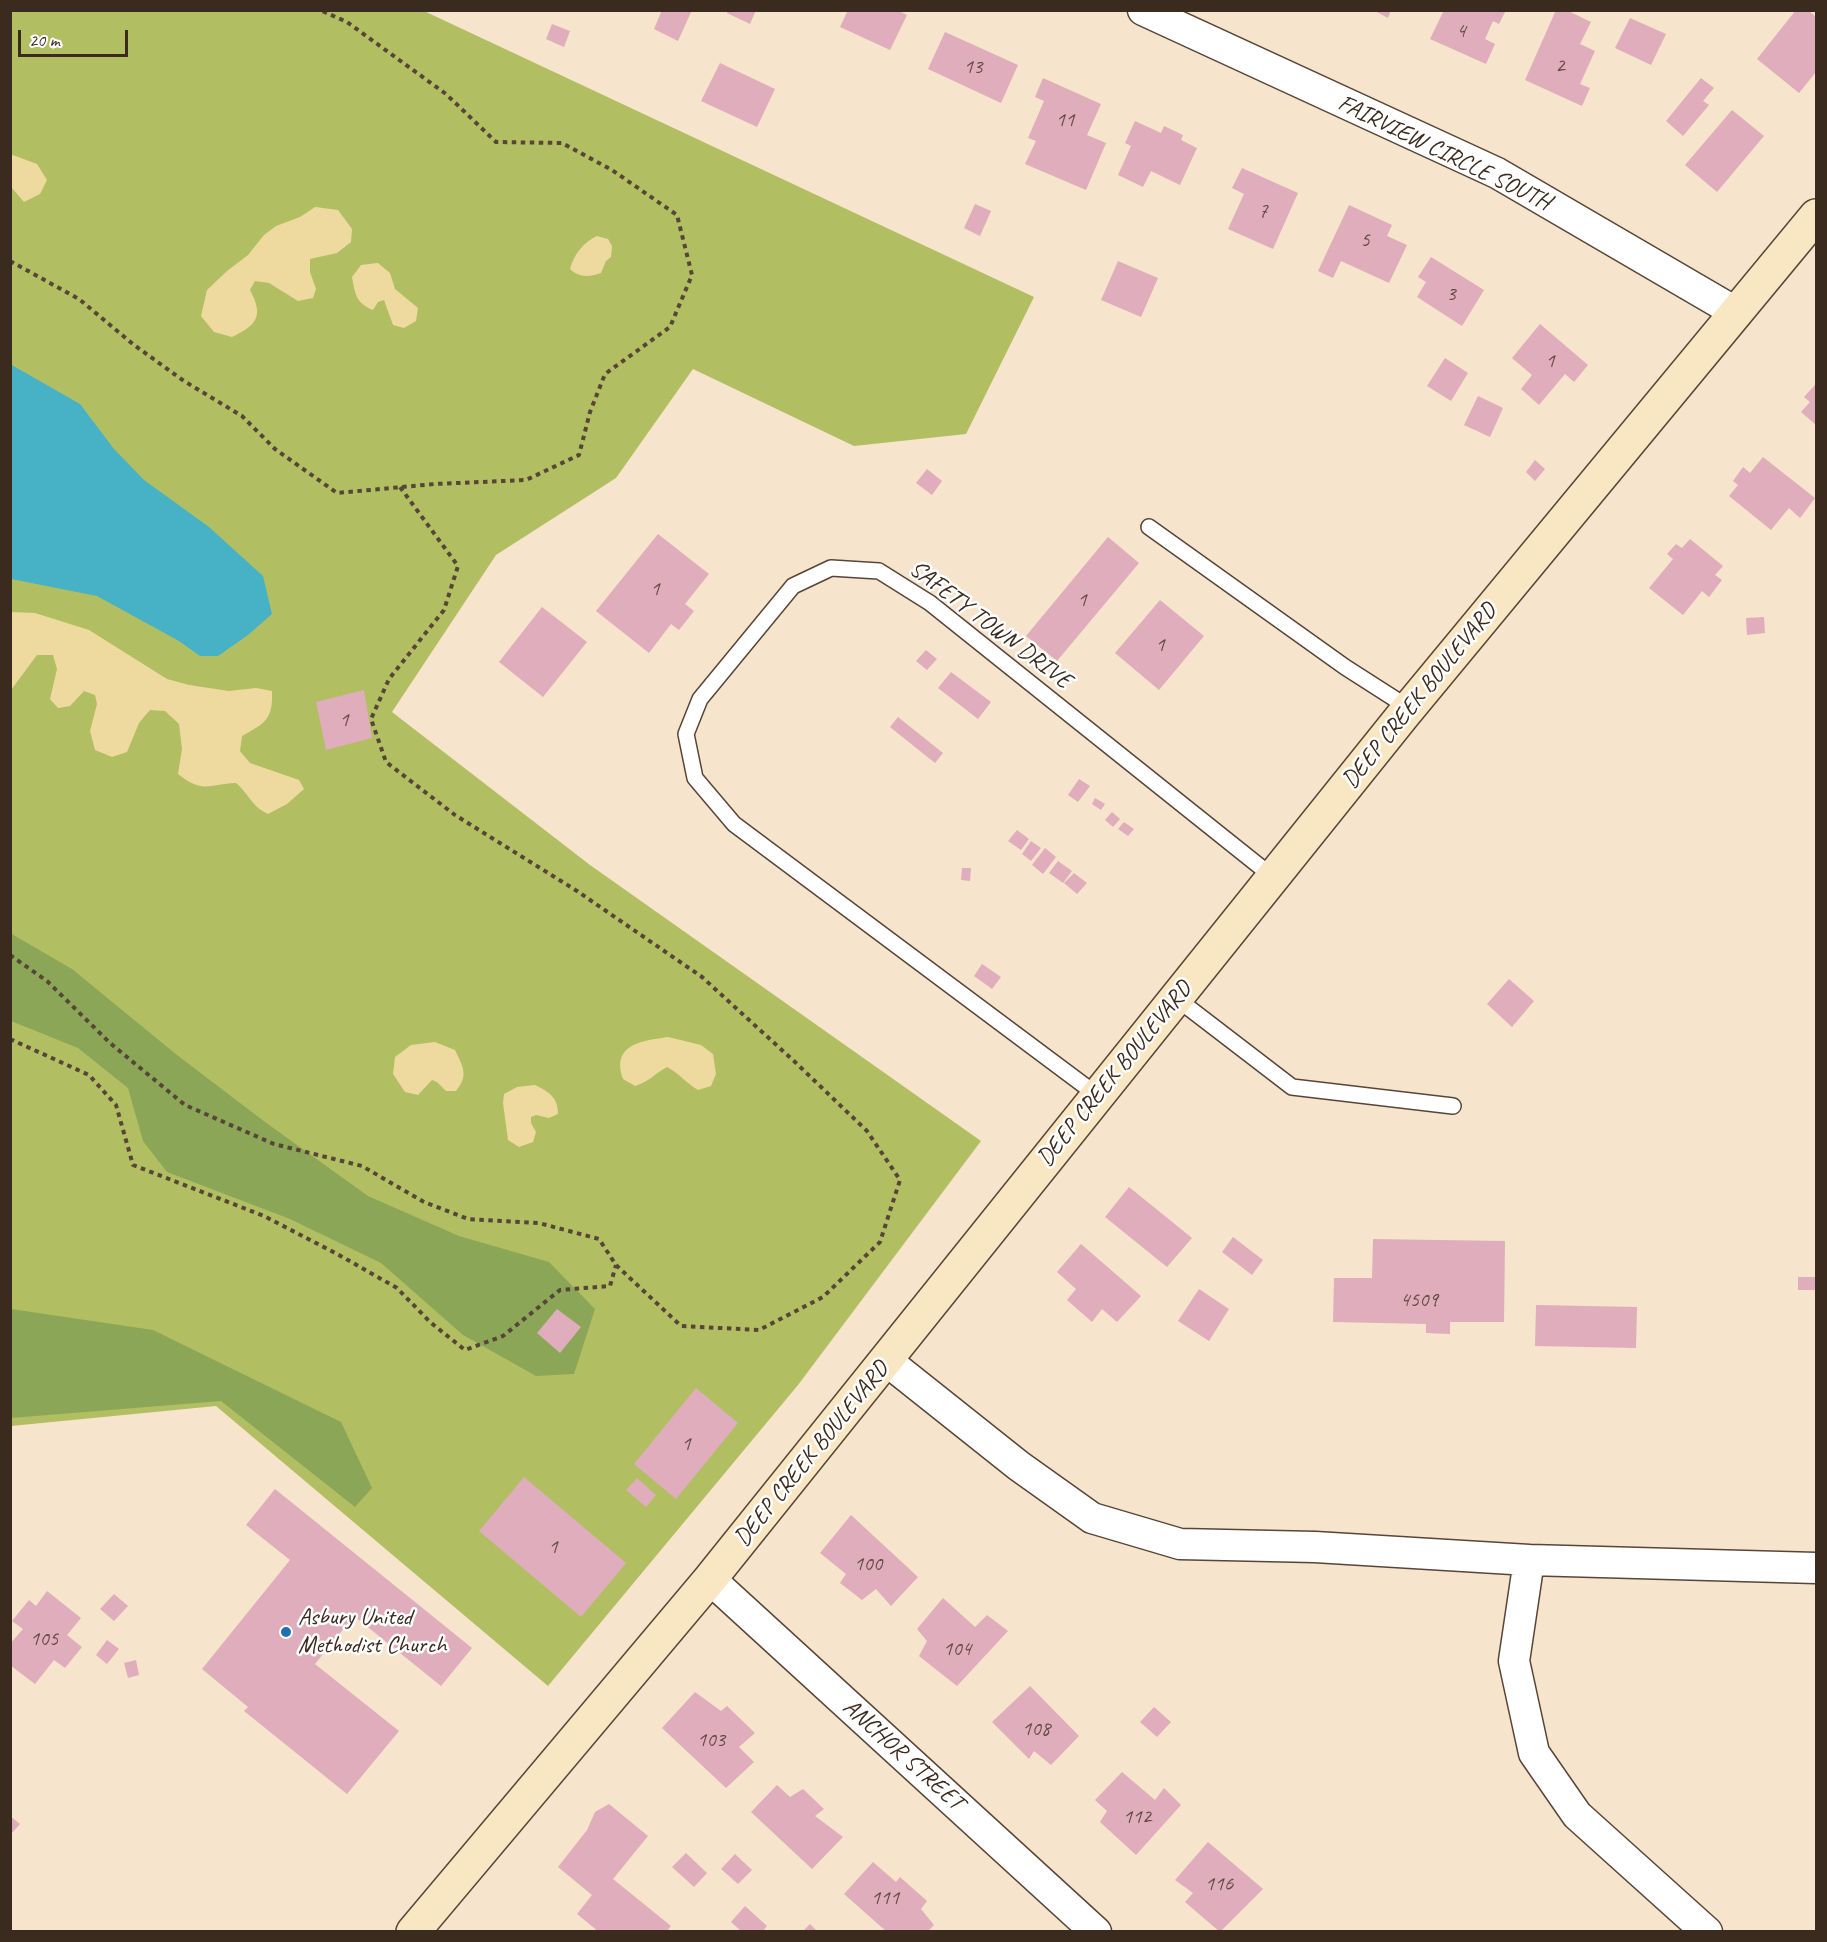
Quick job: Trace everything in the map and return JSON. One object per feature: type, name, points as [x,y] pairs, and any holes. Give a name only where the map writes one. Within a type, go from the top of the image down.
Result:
[{"type":"street","name":"FAIRVIEW CIRCLE SOUTH","points":[[1143,10],[1497,173],[1737,313]]},
{"type":"street","name":"DEEP CREEK BOULEVARD","points":[[413,1932],[710,1579],[1409,708],[1816,216]]},
{"type":"street","points":[[887,1360],[1019,1466],[1092,1518],[1180,1544],[1315,1546],[1528,1560],[1816,1568]]},
{"type":"street","points":[[1528,1560],[1514,1661],[1534,1753],[1577,1815],[1707,1932]]},
{"type":"street","name":"ANCHOR STREET","points":[[710,1579],[1096,1932]]},
{"type":"lane","points":[[1149,527],[1345,667],[1409,708]]},
{"type":"lane","name":"SAFETY TOWN DRIVE","points":[[1097,1095],[734,824],[695,778],[686,734],[700,699],[793,586],[831,568],[879,571],[930,603],[1273,877]]},
{"type":"lane","points":[[1176,998],[1292,1087],[1453,1106]]},
{"type":"path","points":[[10,261],[79,299],[134,345],[184,381],[242,416],[275,449],[337,493],[435,484],[526,480],[579,455],[590,412],[605,374],[670,327],[692,275],[677,215],[612,170],[562,142],[496,142],[446,94],[347,22],[320,10]]},
{"type":"path","points":[[10,955],[47,981],[110,1043],[185,1105],[274,1144],[362,1166],[424,1202],[468,1219],[539,1223],[599,1239],[616,1264],[681,1326],[759,1330],[824,1297],[880,1242],[900,1180],[867,1131],[702,977],[577,891],[455,815],[386,762],[371,719],[389,679],[444,610],[458,566],[400,487]]},
{"type":"path","points":[[10,1039],[89,1075],[116,1105],[133,1165],[264,1216],[339,1255],[397,1288],[430,1323],[465,1350],[503,1336],[560,1290],[610,1286],[616,1264]]},
{"type":"green space","points":[[11,11],[424,11],[1034,297],[966,434],[854,446],[693,369],[616,478],[496,555],[392,712],[590,865],[981,1141],[798,1385],[548,1686],[216,1406],[11,1426]]},
{"type":"green space","points":[[10,933],[72,969],[177,1055],[368,1196],[459,1236],[549,1262],[595,1309],[574,1374],[536,1376],[463,1335],[381,1263],[290,1219],[167,1172],[143,1141],[128,1088],[78,1048],[11,1021]]},
{"type":"green space","points":[[11,1309],[153,1330],[341,1422],[372,1488],[355,1507],[221,1401],[11,1418]]},
{"type":"sand","points":[[10,154],[37,164],[47,180],[40,194],[24,202],[11,187]]},
{"type":"sand","points":[[315,207],[338,210],[352,229],[351,242],[337,253],[310,259],[310,272],[316,289],[313,298],[298,301],[269,283],[255,281],[250,290],[257,307],[256,319],[252,324],[232,337],[214,332],[201,316],[207,290],[248,255],[264,235],[276,226],[300,217]]},
{"type":"sand","points":[[597,236],[608,239],[612,246],[611,257],[606,261],[601,273],[584,276],[577,274],[570,269],[577,254]]},
{"type":"sand","points":[[378,263],[390,273],[395,289],[418,308],[416,321],[404,328],[393,325],[384,300],[378,302],[373,310],[363,304],[355,293],[352,277],[361,265]]},
{"type":"sand","points":[[10,612],[35,613],[89,630],[167,679],[229,691],[256,688],[272,691],[269,715],[257,728],[242,736],[240,751],[250,763],[299,780],[304,789],[287,804],[268,814],[258,808],[236,783],[206,786],[194,784],[178,774],[182,749],[179,724],[165,711],[150,710],[139,723],[127,752],[112,757],[95,750],[90,731],[97,704],[95,695],[84,691],[70,706],[58,708],[50,699],[57,669],[53,655],[37,655],[11,690]]},
{"type":"sand","points":[[668,1037],[701,1045],[713,1054],[716,1074],[711,1086],[698,1090],[667,1067],[635,1086],[623,1079],[620,1067],[625,1051],[631,1046],[648,1040]]},
{"type":"sand","points":[[435,1042],[455,1050],[464,1075],[460,1085],[456,1091],[446,1091],[432,1080],[418,1095],[405,1092],[393,1074],[395,1057],[411,1045]]},
{"type":"sand","points":[[535,1085],[552,1096],[558,1108],[558,1114],[549,1118],[536,1115],[531,1117],[531,1123],[536,1132],[533,1142],[519,1147],[508,1140],[504,1094],[517,1087]]},
{"type":"water","points":[[10,364],[80,404],[114,449],[144,480],[209,527],[263,576],[272,614],[248,635],[218,656],[200,656],[179,641],[97,596],[11,579]]},
{"type":"building","points":[[662,10],[692,10],[678,41],[654,29]]},
{"type":"building","points":[[728,10],[756,10],[750,24],[727,13]]},
{"type":"building","points":[[848,10],[897,10],[907,15],[890,50],[840,27]]},
{"type":"building","points":[[1373,10],[1391,10],[1388,18]]},
{"type":"building","points":[[1444,10],[1506,10],[1499,24],[1493,21],[1485,39],[1495,44],[1486,64],[1430,39]]},
{"type":"building","points":[[1556,10],[1566,10],[1591,22],[1580,44],[1595,51],[1580,84],[1590,88],[1582,106],[1525,80]]},
{"type":"building","points":[[1796,10],[1808,10],[1816,17],[1816,72],[1799,93],[1757,59]]},
{"type":"building","points":[[1630,18],[1666,34],[1651,65],[1615,48]]},
{"type":"building","points":[[552,24],[570,31],[564,47],[546,39]]},
{"type":"building","points":[[945,32],[1018,65],[1001,103],[928,69]]},
{"type":"building","points":[[720,63],[775,89],[757,127],[701,101]]},
{"type":"building","points":[[1043,78],[1101,104],[1087,135],[1106,143],[1086,190],[1025,164],[1036,141],[1028,138],[1044,101],[1035,97]]},
{"type":"building","points":[[1701,78],[1714,88],[1703,101],[1709,105],[1683,136],[1666,121]]},
{"type":"building","points":[[1732,110],[1764,136],[1717,192],[1685,165]]},
{"type":"building","points":[[1135,121],[1161,133],[1164,126],[1183,135],[1181,140],[1197,148],[1180,185],[1151,171],[1143,187],[1118,175],[1131,146],[1125,143]]},
{"type":"building","points":[[1242,168],[1298,193],[1273,249],[1228,229],[1244,194],[1232,188]]},
{"type":"building","points":[[975,204],[991,211],[980,236],[964,228]]},
{"type":"building","points":[[1349,205],[1392,225],[1387,236],[1407,245],[1389,283],[1341,261],[1333,278],[1318,271]]},
{"type":"building","points":[[1431,257],[1484,290],[1462,326],[1417,297],[1426,282],[1418,277]]},
{"type":"building","points":[[1118,261],[1158,278],[1141,317],[1101,300]]},
{"type":"building","points":[[1540,324],[1588,365],[1574,382],[1565,374],[1539,405],[1521,389],[1532,375],[1512,358]]},
{"type":"building","points":[[1445,358],[1468,373],[1451,401],[1427,386]]},
{"type":"building","points":[[1815,385],[1816,425],[1801,412],[1810,402],[1804,397]]},
{"type":"building","points":[[1478,396],[1503,408],[1490,437],[1464,425]]},
{"type":"building","points":[[1763,457],[1815,498],[1800,518],[1789,508],[1771,530],[1729,496],[1738,485],[1733,481],[1743,467],[1750,473]]},
{"type":"building","points":[[1535,460],[1545,469],[1535,481],[1526,472]]},
{"type":"building","points":[[927,469],[942,481],[932,495],[916,483]]},
{"type":"building","points":[[658,534],[709,574],[685,604],[694,611],[679,630],[671,624],[649,653],[596,611]]},
{"type":"building","points":[[1108,537],[1139,563],[1057,661],[1026,636]]},
{"type":"building","points":[[1690,539],[1723,566],[1715,575],[1722,580],[1709,597],[1702,591],[1683,615],[1649,588],[1673,559],[1667,554],[1676,544],[1682,548]]},
{"type":"building","points":[[1160,600],[1204,636],[1159,690],[1115,653]]},
{"type":"building","points":[[542,607],[587,642],[543,697],[499,662]]},
{"type":"building","points":[[1764,617],[1765,633],[1747,635],[1746,618]]},
{"type":"building","points":[[926,650],[937,659],[927,670],[916,661]]},
{"type":"building","points":[[951,672],[991,702],[978,719],[938,688]]},
{"type":"building","points":[[364,690],[372,738],[326,750],[316,702]]},
{"type":"building","points":[[898,717],[943,753],[935,763],[890,727]]},
{"type":"building","points":[[1079,779],[1090,786],[1078,802],[1068,795]]},
{"type":"building","points":[[1095,798],[1105,804],[1101,810],[1092,804]]},
{"type":"building","points":[[1112,812],[1120,819],[1113,827],[1105,820]]},
{"type":"building","points":[[1124,822],[1134,829],[1128,836],[1118,829]]},
{"type":"building","points":[[1017,830],[1029,839],[1021,850],[1008,841]]},
{"type":"building","points":[[1031,841],[1041,848],[1031,861],[1022,854]]},
{"type":"building","points":[[1045,848],[1056,857],[1043,874],[1032,865]]},
{"type":"building","points":[[1058,861],[1072,871],[1063,883],[1049,873]]},
{"type":"building","points":[[962,868],[971,868],[970,881],[961,880]]},
{"type":"building","points":[[1074,873],[1087,883],[1077,894],[1064,883]]},
{"type":"building","points":[[982,964],[1001,977],[992,989],[974,976]]},
{"type":"building","points":[[1509,979],[1534,1001],[1512,1027],[1487,1004]]},
{"type":"building","points":[[1129,1187],[1192,1238],[1167,1267],[1105,1217]]},
{"type":"building","points":[[1233,1237],[1263,1260],[1252,1275],[1222,1252]]},
{"type":"building","points":[[1373,1239],[1505,1241],[1504,1322],[1450,1322],[1450,1334],[1426,1333],[1426,1324],[1333,1322],[1334,1278],[1372,1278]]},
{"type":"building","points":[[1081,1244],[1141,1296],[1117,1322],[1102,1309],[1092,1322],[1067,1300],[1076,1289],[1057,1272]]},
{"type":"building","points":[[1798,1277],[1816,1277],[1816,1290],[1798,1290]]},
{"type":"building","points":[[1199,1289],[1229,1309],[1209,1341],[1178,1321]]},
{"type":"building","points":[[1536,1305],[1637,1307],[1636,1348],[1535,1346]]},
{"type":"building","points":[[557,1309],[581,1327],[560,1353],[537,1333]]},
{"type":"building","points":[[696,1388],[738,1423],[676,1499],[634,1464]]},
{"type":"building","points":[[524,1477],[626,1563],[581,1617],[479,1531]]},
{"type":"building","points":[[637,1478],[656,1495],[646,1507],[626,1490]]},
{"type":"building","name":"Asbury United Methodist Church","points":[[275,1489],[472,1648],[441,1686],[354,1616],[315,1664],[399,1731],[347,1794],[244,1711],[248,1707],[202,1669],[290,1560],[246,1525]]},
{"type":"building","points":[[851,1515],[918,1577],[891,1606],[876,1589],[862,1600],[840,1583],[846,1574],[820,1553]]},
{"type":"building","points":[[47,1591],[81,1618],[67,1635],[82,1647],[65,1668],[54,1660],[35,1684],[10,1665],[10,1644],[23,1629],[12,1621],[29,1600],[36,1606]]},
{"type":"building","points":[[114,1594],[128,1606],[114,1621],[100,1609]]},
{"type":"building","points":[[943,1598],[975,1627],[987,1615],[1008,1631],[957,1686],[919,1656],[927,1641],[917,1629]]},
{"type":"building","points":[[107,1640],[119,1649],[107,1664],[96,1655]]},
{"type":"building","points":[[136,1660],[139,1675],[128,1678],[124,1663]]},
{"type":"building","points":[[1030,1686],[1079,1736],[1051,1765],[1034,1751],[1029,1759],[992,1722]]},
{"type":"building","points":[[695,1692],[721,1711],[727,1706],[755,1733],[739,1747],[754,1762],[726,1788],[662,1728]]},
{"type":"building","points":[[1154,1707],[1171,1722],[1157,1737],[1140,1722]]},
{"type":"building","points":[[1122,1772],[1155,1800],[1164,1788],[1181,1805],[1136,1855],[1100,1822],[1107,1811],[1095,1800]]},
{"type":"building","points":[[777,1785],[790,1797],[803,1789],[824,1809],[815,1816],[843,1837],[812,1869],[751,1812]]},
{"type":"building","points":[[609,1804],[648,1836],[613,1879],[671,1926],[666,1932],[599,1932],[577,1914],[592,1895],[558,1867],[587,1830],[595,1812]]},
{"type":"building","points":[[10,1816],[20,1824],[10,1835]]},
{"type":"building","points":[[1208,1842],[1263,1889],[1220,1932],[1185,1902],[1193,1893],[1175,1880]]},
{"type":"building","points":[[686,1853],[707,1873],[694,1887],[672,1867]]},
{"type":"building","points":[[735,1854],[752,1870],[738,1884],[721,1869]]},
{"type":"building","points":[[873,1862],[896,1882],[900,1877],[927,1901],[921,1909],[934,1925],[927,1932],[887,1932],[844,1894]]},
{"type":"building","points":[[745,1906],[767,1926],[762,1932],[742,1932],[731,1922]]},
{"type":"building","points":[[810,1924],[818,1932],[802,1932]]},
{"type":"place","name":"Asbury United Methodist Church","points":[[286,1632]]}]
